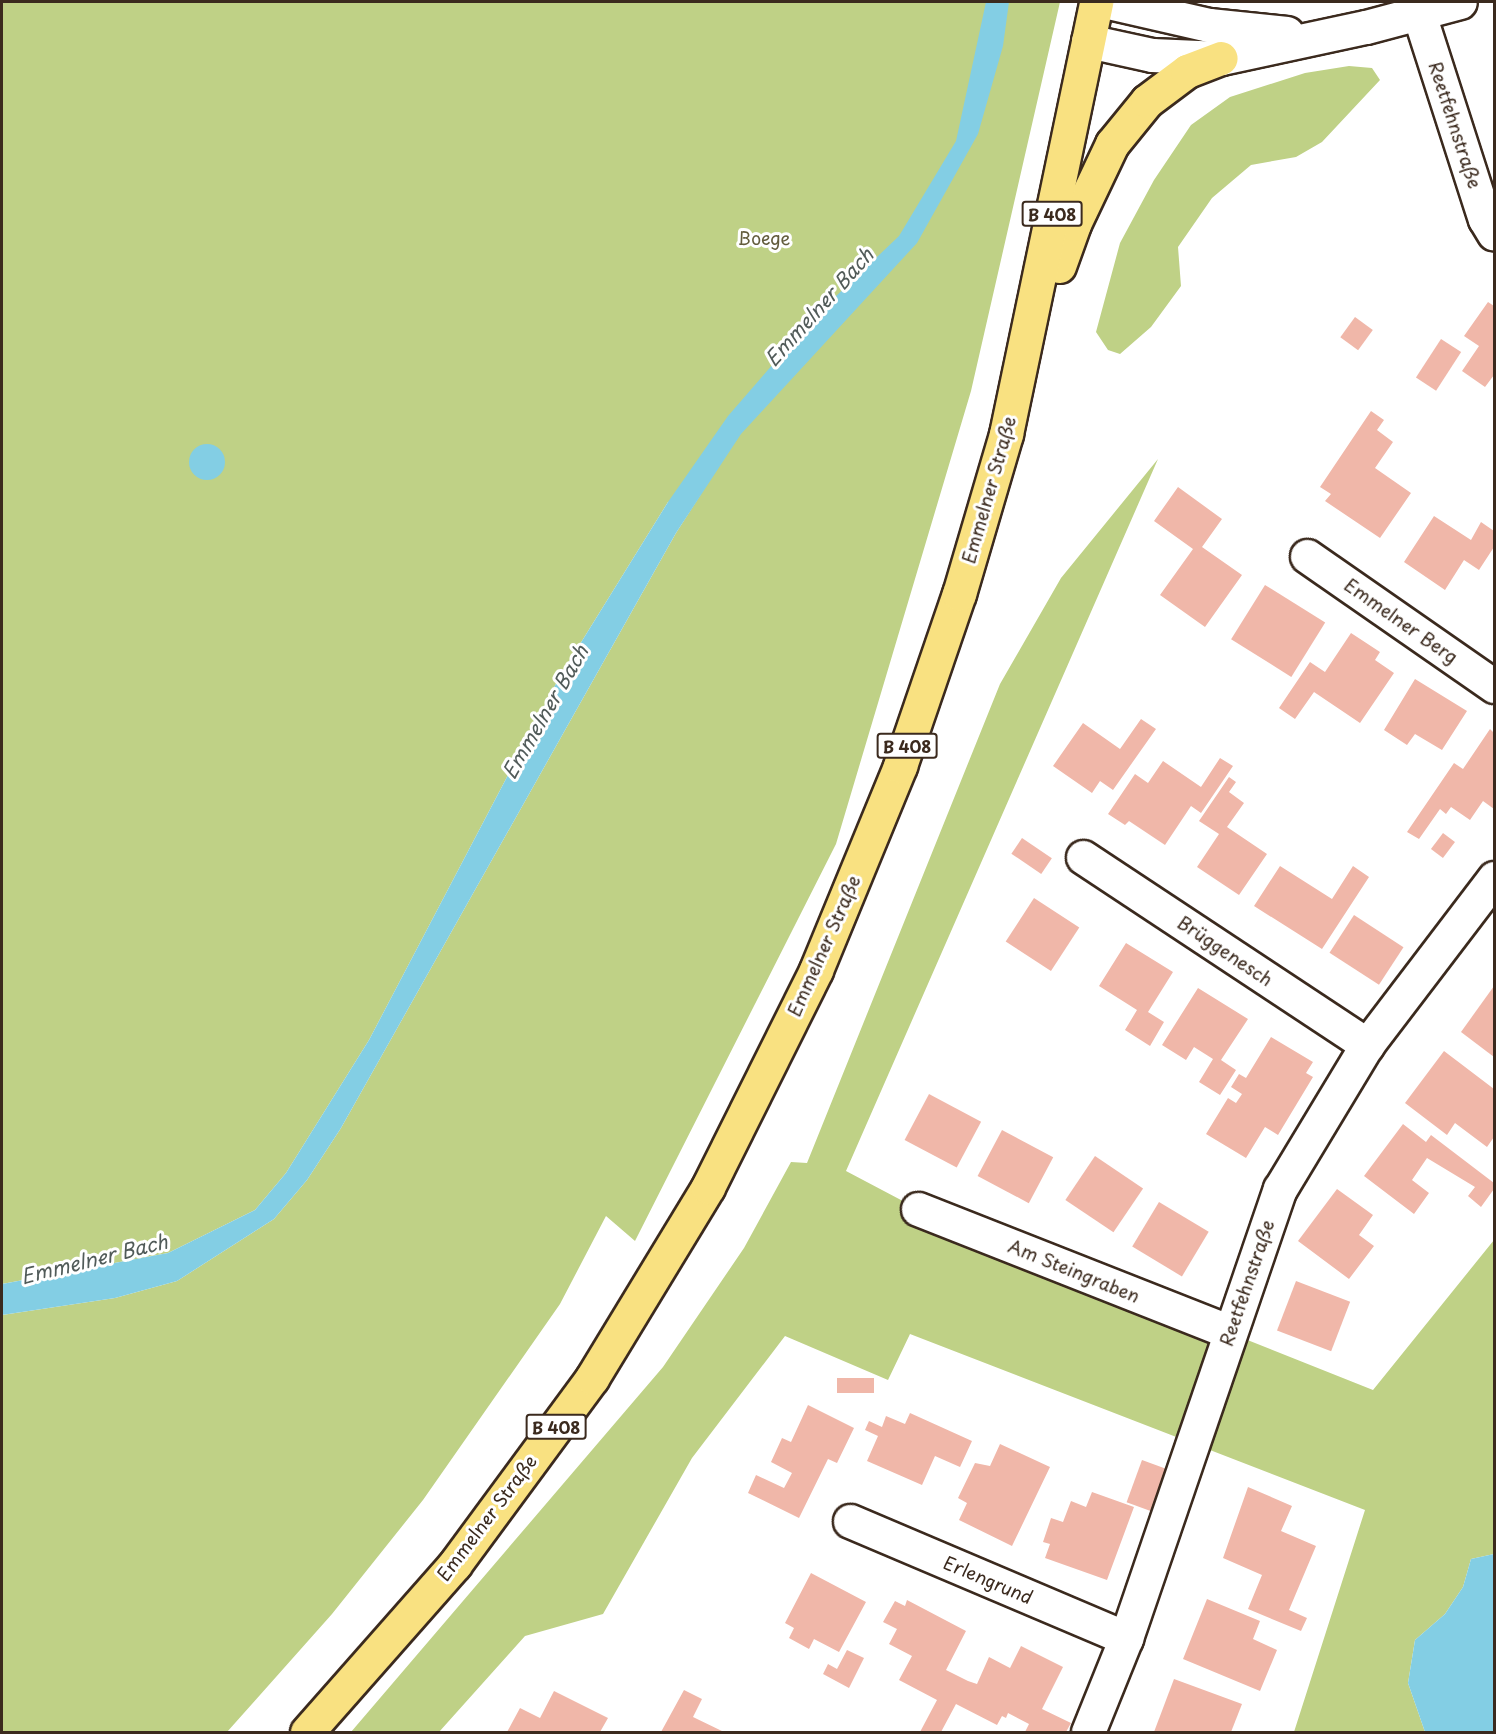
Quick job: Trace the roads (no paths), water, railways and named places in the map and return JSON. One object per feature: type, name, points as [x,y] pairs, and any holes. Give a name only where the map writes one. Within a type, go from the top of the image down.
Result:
[{"type":"main road","name":"Emmelner Straße","points":[[307,1732],[455,1564],[592,1378],[708,1187],[816,970],[900,766],[959,594],[1017,387],[1095,2]]},
{"type":"main road","points":[[1017,387],[1074,224],[1112,144],[1147,101],[1187,71],[1221,58]]},
{"type":"street","points":[[1108,2],[1209,25],[1316,36]]},
{"type":"street","points":[[1088,41],[1152,56],[1221,58],[1419,14],[1460,2]]},
{"type":"street","name":"Reetfehnstraße","points":[[1419,14],[1485,219],[1494,234]]},
{"type":"street","name":"Emmelner Berg","points":[[1307,556],[1494,686]]},
{"type":"street","name":"Brüggenesch","points":[[1083,857],[1367,1045]]},
{"type":"street","name":"Reetfehnstraße","points":[[1088,1732],[1126,1638],[1280,1189],[1367,1045],[1494,878]]},
{"type":"street","name":"Am Steingraben","points":[[918,1209],[1230,1332]]},
{"type":"street","name":"Erlengrund","points":[[850,1521],[1126,1638]]},
{"type":"water","name":"Emmelner Bach","points":[[986,2],[1009,2],[1003,46],[978,134],[917,243],[741,434],[676,533],[341,1128],[307,1180],[274,1219],[177,1281],[115,1298],[2,1315],[2,1284],[168,1253],[255,1210],[286,1173],[369,1040],[559,678],[668,502],[728,416],[813,318],[899,236],[956,141]]},
{"type":"water","points":[[207,444],[220,449],[225,462],[220,475],[207,480],[194,475],[189,462],[194,449]]},
{"type":"water","points":[[1494,1554],[1494,1732],[1425,1732],[1408,1683],[1415,1640],[1445,1614],[1463,1587],[1471,1559]]},
{"type":"park label","name":"Boege","points":[[764,238]]}]
